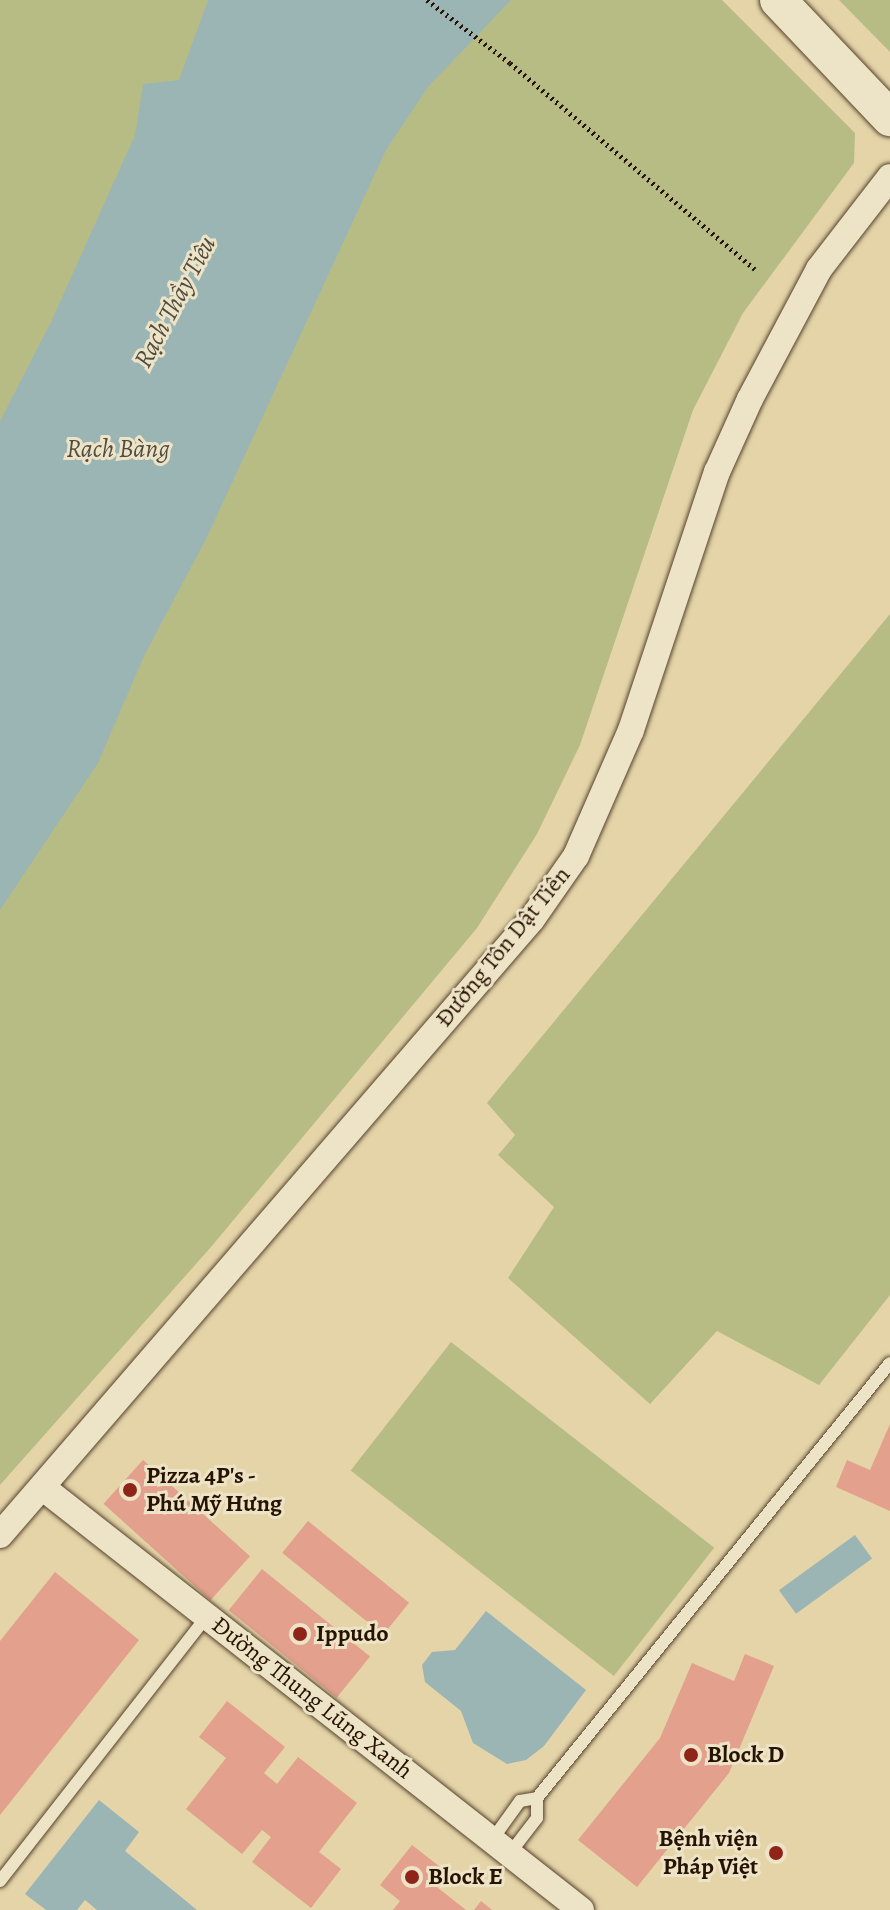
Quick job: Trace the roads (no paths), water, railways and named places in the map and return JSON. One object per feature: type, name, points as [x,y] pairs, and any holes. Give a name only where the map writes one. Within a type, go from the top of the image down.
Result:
[{"type":"street","points":[[782,4],[890,118]]},
{"type":"street","name":"Đường Tôn Dật Tiên","points":[[0,1535],[532,919],[576,856],[631,730],[717,472],[750,399],[819,269],[890,177]]},
{"type":"street","name":"Đường Thung Lũng Xanh","points":[[42,1487],[581,1910]]},
{"type":"lane","points":[[501,1847],[537,1818],[537,1798],[890,1363]]},
{"type":"lane","points":[[0,1881],[207,1616]]},
{"type":"lane","points":[[501,1847],[520,1801],[537,1798]]},
{"type":"water","name":"Rạch Bàng","points":[[208,0],[511,0],[428,87],[386,150],[206,539],[144,656],[98,763],[0,910],[0,421],[51,322],[135,135],[143,84],[179,80]]},
{"type":"water","points":[[855,1535],[872,1558],[796,1614],[779,1590]]},
{"type":"water","points":[[486,1611],[586,1690],[544,1746],[526,1760],[507,1764],[473,1743],[461,1711],[425,1682],[422,1665],[432,1652],[455,1650]]},
{"type":"water","points":[[99,1800],[139,1832],[125,1851],[197,1910],[97,1910],[85,1900],[77,1910],[46,1910],[25,1894]]},
{"type":"place","name":"Pizza 4P's - Phú Mỹ Hưng","points":[[130,1490]]},
{"type":"place","name":"Ippudo","points":[[300,1634]]},
{"type":"place","name":"Block D","points":[[691,1755]]},
{"type":"place","name":"Bệnh viện Pháp Việt","points":[[776,1853]]},
{"type":"place","name":"Block E","points":[[412,1877]]},
{"type":"water label","name":"Rạch Thầy Tiêu","points":[[175,302]]}]
